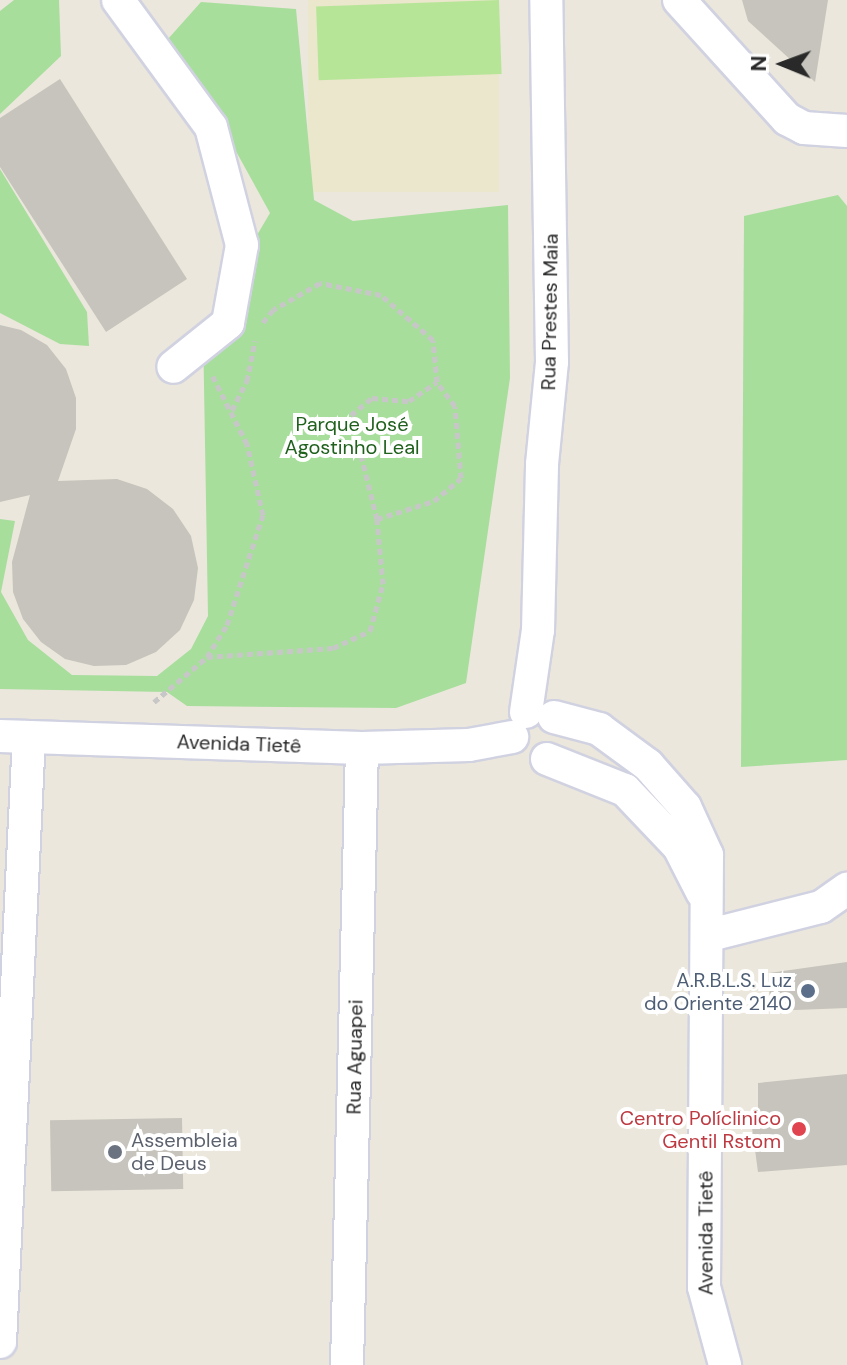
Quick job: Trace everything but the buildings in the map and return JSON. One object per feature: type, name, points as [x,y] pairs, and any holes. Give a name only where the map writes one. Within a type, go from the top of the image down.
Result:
[{"type":"street","points":[[118,0],[211,127],[242,245],[228,323],[183,358]]},
{"type":"street","name":"Rua Prestes Maia","points":[[535,732],[534,671],[542,464],[552,362],[546,0]]},
{"type":"street","points":[[679,0],[787,119],[804,128],[847,131]]},
{"type":"street","name":"Avenida Tietê","points":[[14,736],[362,748],[479,744],[580,722],[620,741],[667,782],[685,807],[707,855],[709,921],[704,1287],[725,1365]]},
{"type":"street","name":"Avenida Tietê","points":[[535,732],[606,779],[652,815],[679,847],[709,921]]},
{"type":"street","points":[[0,1342],[14,736]]},
{"type":"street","name":"Rua Aguapei","points":[[347,1365],[362,748]]},
{"type":"street","points":[[709,921],[821,907],[847,889]]},
{"type":"path","points":[[232,410],[247,381],[257,330],[273,310],[320,283],[381,295],[433,340],[437,382],[455,406],[461,478],[434,501],[377,519]]},
{"type":"path","points":[[154,702],[207,657],[232,612],[263,515],[258,478],[232,410],[183,358]]},
{"type":"path","points":[[207,657],[333,648],[370,631],[383,584],[377,519],[351,415],[372,398],[409,401],[437,382]]},
{"type":"shaded area","points":[[308,0],[499,0],[499,192],[308,192]]},
{"type":"green space","points":[[14,0],[59,0],[61,56],[0,114],[0,11]]},
{"type":"green space","points":[[499,0],[502,74],[319,80],[316,6]]},
{"type":"green space","name":"Parque José Agostinho Leal","points":[[201,2],[296,9],[314,200],[353,221],[508,205],[510,378],[466,683],[396,708],[187,706],[167,692],[0,689],[0,519],[15,521],[1,592],[28,640],[72,675],[157,676],[191,649],[208,616],[203,327],[270,213],[211,106],[151,58]]},
{"type":"green space","points":[[0,169],[87,312],[89,346],[60,344],[0,313]]},
{"type":"green space","points":[[838,195],[847,206],[847,760],[741,767],[744,216]]},
{"type":"place","name":"A.R.B.L.S. Luz do Oriente 2140","points":[[808,991]]},
{"type":"place","name":"Centro Políclinico Gentil Rstom","points":[[799,1129]]},
{"type":"place","name":"Assembleia de Deus","points":[[115,1152]]}]
